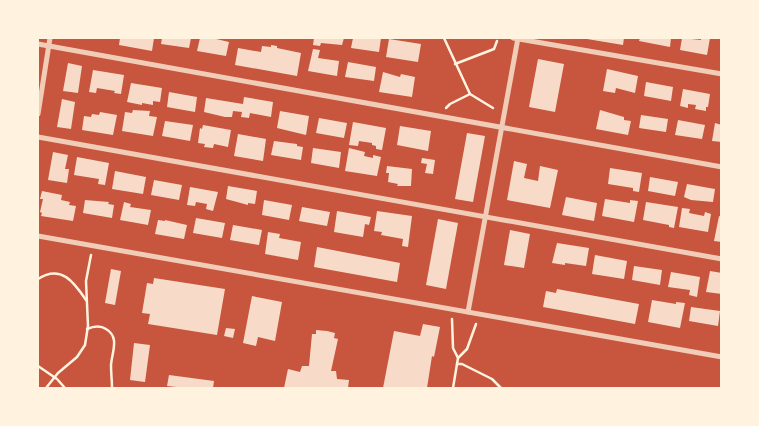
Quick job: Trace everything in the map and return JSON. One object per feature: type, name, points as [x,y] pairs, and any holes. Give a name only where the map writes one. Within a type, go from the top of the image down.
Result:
[{"type":"street","points":[[38,114],[50,38]]},
{"type":"street","points":[[468,312],[502,129],[516,38],[722,74]]},
{"type":"street","points":[[38,44],[502,129],[722,167]]},
{"type":"street","points":[[38,138],[722,259]]},
{"type":"street","points":[[38,236],[722,357]]},
{"type":"path","points":[[444,38],[470,94],[493,108]]},
{"type":"path","points":[[455,64],[494,50],[497,41]]},
{"type":"path","points":[[446,108],[470,94]]},
{"type":"path","points":[[46,388],[54,377],[81,353],[85,345],[88,329],[86,281],[91,255]]},
{"type":"path","points":[[38,279],[49,275],[67,276],[87,301]]},
{"type":"path","points":[[452,320],[453,348],[458,358],[453,388]]},
{"type":"path","points":[[458,358],[467,350],[476,324]]},
{"type":"path","points":[[88,329],[100,326],[108,330],[113,337],[112,388]]},
{"type":"path","points":[[457,364],[462,364],[488,377],[501,388]]},
{"type":"path","points":[[38,366],[54,377],[65,388]]},
{"type":"building","points":[[120,38],[154,38],[152,51],[119,45]]},
{"type":"building","points":[[162,38],[191,38],[189,48],[161,44]]},
{"type":"building","points":[[200,38],[212,38],[229,42],[226,56],[197,51]]},
{"type":"building","points":[[314,38],[344,38],[342,45],[321,43],[320,46],[313,45]]},
{"type":"building","points":[[353,38],[381,38],[379,52],[351,48]]},
{"type":"building","points":[[587,38],[624,38],[623,45]]},
{"type":"building","points":[[640,38],[671,38],[670,47],[639,41]]},
{"type":"building","points":[[682,38],[701,40],[701,38],[710,38],[707,55],[680,50]]},
{"type":"building","points":[[389,39],[421,44],[418,62],[386,57]]},
{"type":"building","points":[[271,45],[301,53],[297,76],[235,65],[238,48],[261,52],[262,46],[271,47]]},
{"type":"building","points":[[313,49],[320,50],[318,58],[339,61],[337,76],[308,71]]},
{"type":"building","points":[[538,59],[564,64],[555,112],[529,107]]},
{"type":"building","points":[[348,62],[376,67],[374,81],[345,77]]},
{"type":"building","points":[[68,63],[82,66],[78,93],[63,91]]},
{"type":"building","points":[[607,69],[638,76],[635,93],[616,88],[615,93],[603,91]]},
{"type":"building","points":[[93,70],[124,75],[121,94],[97,88],[96,93],[89,92]]},
{"type":"building","points":[[383,72],[400,77],[401,74],[415,77],[412,97],[379,92]]},
{"type":"building","points":[[646,82],[673,87],[671,101],[644,96]]},
{"type":"building","points":[[131,83],[162,88],[160,102],[153,101],[153,105],[142,103],[142,105],[127,102]]},
{"type":"building","points":[[683,89],[710,94],[706,111],[695,109],[696,105],[688,104],[688,108],[680,106]]},
{"type":"building","points":[[169,92],[197,97],[195,112],[167,107]]},
{"type":"building","points":[[244,97],[273,102],[271,117],[250,113],[249,118],[241,117],[242,112],[233,111],[232,117],[225,117],[204,112],[206,98],[243,104]]},
{"type":"building","points":[[62,99],[75,102],[71,129],[57,127]]},
{"type":"building","points":[[133,110],[150,111],[149,116],[157,117],[153,136],[122,131],[125,112],[132,113]]},
{"type":"building","points":[[600,110],[631,121],[628,135],[596,129]]},
{"type":"building","points":[[280,111],[309,116],[306,135],[277,128]]},
{"type":"building","points":[[100,112],[117,115],[113,135],[82,130],[84,116],[99,115]]},
{"type":"building","points":[[641,115],[668,119],[666,132],[639,128]]},
{"type":"building","points":[[319,118],[347,123],[344,138],[316,133]]},
{"type":"building","points":[[678,120],[705,125],[702,139],[675,135]]},
{"type":"building","points":[[165,121],[193,125],[190,141],[162,136]]},
{"type":"building","points":[[353,122],[386,128],[382,150],[376,149],[376,146],[372,145],[372,143],[359,141],[358,146],[349,145]]},
{"type":"building","points":[[715,123],[722,125],[722,142],[712,141]]},
{"type":"building","points":[[203,125],[231,130],[228,147],[214,144],[213,148],[204,147],[205,144],[198,143],[200,128],[202,129]]},
{"type":"building","points":[[400,126],[431,131],[428,151],[397,145]]},
{"type":"building","points":[[467,133],[485,136],[473,202],[455,199]]},
{"type":"building","points":[[238,134],[266,139],[263,161],[234,156]]},
{"type":"building","points":[[274,141],[297,144],[297,146],[303,147],[301,160],[271,155]]},
{"type":"building","points":[[313,148],[341,152],[339,168],[311,163]]},
{"type":"building","points":[[349,148],[365,152],[364,156],[373,158],[373,155],[381,157],[377,176],[345,171]]},
{"type":"building","points":[[53,152],[68,155],[65,169],[69,169],[67,183],[48,180]]},
{"type":"building","points":[[77,157],[109,163],[105,185],[98,184],[99,179],[74,175]]},
{"type":"building","points":[[422,158],[435,160],[433,174],[425,173],[427,164],[421,163]]},
{"type":"building","points":[[514,161],[527,164],[524,178],[538,181],[540,166],[558,170],[550,208],[507,200]]},
{"type":"building","points":[[387,166],[412,169],[411,186],[397,186],[398,184],[388,182],[389,173],[386,173]]},
{"type":"building","points":[[610,168],[642,173],[639,192],[633,191],[633,188],[608,184]]},
{"type":"building","points":[[115,171],[146,177],[143,194],[112,189]]},
{"type":"building","points":[[650,177],[678,182],[675,196],[648,191]]},
{"type":"building","points":[[154,180],[182,185],[179,200],[151,195]]},
{"type":"building","points":[[687,184],[715,189],[713,202],[691,200],[684,197]]},
{"type":"building","points":[[228,186],[257,191],[255,204],[248,203],[248,205],[226,199]]},
{"type":"building","points":[[190,187],[218,192],[213,211],[206,209],[207,204],[196,202],[195,206],[187,205]]},
{"type":"building","points":[[42,191],[62,195],[61,200],[70,202],[69,205],[76,206],[73,221],[41,216],[43,199],[40,199]]},
{"type":"building","points":[[566,197],[597,203],[594,221],[562,215]]},
{"type":"building","points":[[605,199],[630,203],[630,200],[638,201],[634,222],[602,216]]},
{"type":"building","points":[[85,200],[109,202],[108,204],[114,205],[112,218],[83,213]]},
{"type":"building","points":[[264,200],[292,205],[289,220],[262,215]]},
{"type":"building","points":[[124,202],[131,204],[130,207],[151,210],[148,225],[120,220]]},
{"type":"building","points":[[646,202],[678,207],[674,228],[669,227],[669,225],[643,220]]},
{"type":"building","points":[[302,207],[330,212],[327,226],[299,221]]},
{"type":"building","points":[[682,208],[690,209],[689,213],[704,216],[705,212],[711,214],[708,232],[679,227]]},
{"type":"building","points":[[337,211],[371,217],[369,225],[365,224],[363,237],[334,232]]},
{"type":"building","points":[[377,211],[412,216],[408,247],[402,246],[403,239],[381,235],[382,232],[374,231]]},
{"type":"building","points":[[719,216],[722,217],[722,242],[714,241]]},
{"type":"building","points":[[196,218],[225,223],[222,238],[193,233]]},
{"type":"building","points":[[438,219],[458,223],[446,289],[426,285]]},
{"type":"building","points":[[158,220],[187,225],[184,239],[155,234]]},
{"type":"building","points":[[233,225],[262,230],[259,245],[230,240]]},
{"type":"building","points":[[510,230],[530,234],[524,268],[504,265]]},
{"type":"building","points":[[268,232],[280,234],[279,238],[301,242],[298,260],[265,254]]},
{"type":"building","points":[[557,243],[589,248],[586,266],[552,263]]},
{"type":"building","points":[[317,247],[400,263],[397,282],[314,267]]},
{"type":"building","points":[[595,255],[627,261],[624,279],[592,274]]},
{"type":"building","points":[[634,266],[662,270],[660,285],[632,280]]},
{"type":"building","points":[[111,269],[121,271],[115,305],[105,303]]},
{"type":"building","points":[[710,271],[722,273],[722,294],[706,292]]},
{"type":"building","points":[[671,272],[700,277],[697,297],[689,295],[690,290],[668,287]]},
{"type":"building","points":[[154,278],[225,289],[217,335],[148,324],[150,314],[142,313],[147,283],[153,284]]},
{"type":"building","points":[[557,289],[639,304],[635,324],[543,307],[546,291],[556,293]]},
{"type":"building","points":[[252,296],[282,302],[275,341],[258,337],[256,346],[243,343]]},
{"type":"building","points":[[652,300],[676,304],[676,302],[685,303],[680,328],[648,322]]},
{"type":"building","points":[[691,307],[720,311],[718,326],[689,321]]},
{"type":"building","points":[[423,324],[440,327],[434,357],[432,356],[427,388],[383,388],[394,331],[420,336]]},
{"type":"building","points":[[226,328],[235,329],[233,338],[224,336]]},
{"type":"building","points":[[316,330],[335,333],[334,338],[338,339],[331,371],[336,371],[337,379],[349,380],[348,388],[284,388],[288,369],[300,372],[302,366],[309,366],[312,334],[316,334]]},
{"type":"building","points":[[134,343],[150,345],[145,382],[130,380]]},
{"type":"building","points":[[169,375],[214,381],[213,388],[167,386]]}]
